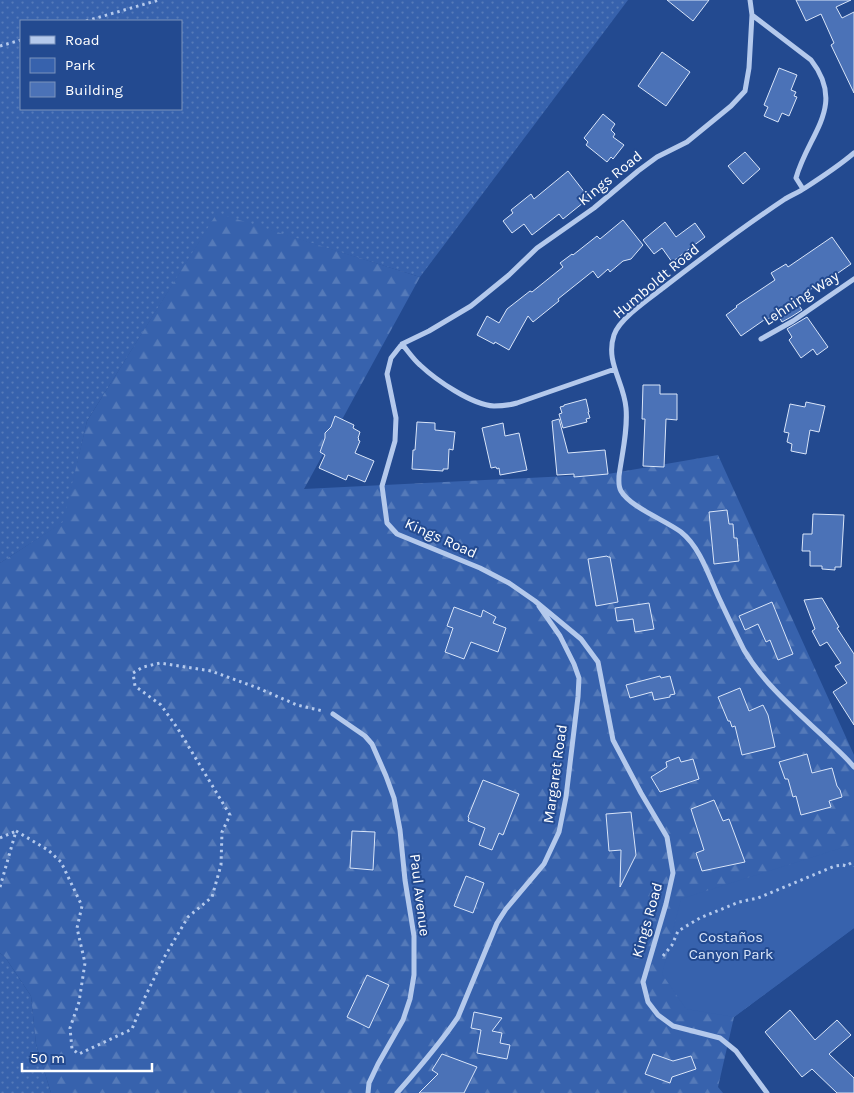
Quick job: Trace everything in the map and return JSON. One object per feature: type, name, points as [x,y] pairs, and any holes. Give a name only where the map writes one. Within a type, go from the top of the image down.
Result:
[{"type":"street","name":"Kings Road","points":[[750,0],[752,15],[749,68],[745,90],[731,106],[687,142],[657,157],[594,208],[537,248],[509,275],[471,306],[429,331],[402,344],[391,358],[387,374],[396,418],[395,441],[382,486],[387,523],[397,534],[480,568],[509,584],[581,639],[598,662],[613,740],[667,836],[673,873],[643,982],[648,1002],[658,1015],[673,1026],[720,1038],[736,1051],[767,1093]]},
{"type":"street","points":[[752,15],[811,60],[817,67],[824,83],[825,113],[800,165],[796,178],[803,189]]},
{"type":"street","name":"Humboldt Road","points":[[854,152],[829,172],[787,198],[707,254],[635,310],[619,326],[614,336],[612,354],[612,362],[622,390],[626,409],[626,422],[618,476],[620,490],[634,504],[666,522],[687,538],[701,559],[751,662],[784,700],[854,767]]},
{"type":"street","name":"Lehning Way","points":[[761,339],[793,321],[854,279]]},
{"type":"street","points":[[402,344],[421,366],[445,384],[477,402],[494,406],[506,406],[525,401],[614,369]]},
{"type":"street","name":"Margaret Road","points":[[397,1093],[420,1067],[458,1017],[497,923],[506,909],[544,864],[559,832],[566,797],[573,742],[578,678],[574,664],[560,636],[535,602]]},
{"type":"street","name":"Paul Avenue","points":[[333,714],[365,736],[372,744],[386,776],[394,798],[400,830],[405,880],[414,936],[414,975],[410,999],[403,1020],[369,1082],[368,1093]]},
{"type":"path","points":[[90,20],[160,0]]},
{"type":"path","points":[[0,46],[20,40]]},
{"type":"path","points":[[16,831],[48,850],[61,862],[82,906],[77,928],[85,963],[79,1002],[70,1028],[72,1049],[79,1054],[132,1029],[165,956],[188,917],[212,897],[221,865],[222,832],[230,815],[178,729],[161,705],[135,686],[133,674],[144,667],[160,663],[211,671],[297,705],[333,714]]},
{"type":"path","points":[[0,838],[16,831]]},
{"type":"path","points":[[0,887],[16,831]]},
{"type":"path","points":[[646,971],[655,966],[672,946],[678,932],[700,918],[739,902],[758,898],[836,866],[846,866],[851,863],[854,866]]},
{"type":"green space","points":[[0,0],[628,0],[420,277],[217,214],[87,421],[64,522],[0,563]]},
{"type":"green space","points":[[217,213],[420,277],[304,489],[608,474],[718,455],[854,755],[854,928],[734,1017],[718,1087],[723,1093],[51,1093],[36,1044],[31,996],[5,957],[0,953],[0,563],[63,522],[87,421]]},
{"type":"green space","name":"Costaños Canyon Park","points":[[854,844],[854,928],[734,1017],[686,1009],[662,974],[681,899]]},
{"type":"green space","points":[[0,953],[5,957],[31,996],[36,1044],[51,1093],[0,1093]]},
{"type":"building","points":[[667,0],[709,0],[693,21]]},
{"type":"building","points":[[796,0],[851,0],[836,7],[842,18],[854,12],[854,93],[831,45],[834,43],[821,14],[806,21]]},
{"type":"building","points":[[662,52],[690,72],[666,106],[638,86]]},
{"type":"building","points":[[779,68],[797,75],[791,90],[796,92],[794,96],[797,97],[789,116],[782,113],[778,122],[764,116],[768,107],[764,105]]},
{"type":"building","points":[[603,114],[615,124],[611,130],[615,134],[613,137],[624,145],[613,159],[611,157],[607,162],[586,145],[588,142],[584,138]]},
{"type":"building","points":[[745,152],[760,169],[743,184],[728,166]]},
{"type":"building","points":[[568,171],[589,198],[563,219],[559,214],[532,235],[524,224],[512,233],[503,221],[513,213],[511,210],[531,194],[534,199]]},
{"type":"building","points":[[623,220],[643,245],[631,259],[623,261],[610,272],[608,269],[598,278],[593,271],[533,322],[528,316],[509,350],[477,335],[487,316],[499,323],[507,309],[563,267],[560,263],[597,236],[600,239]]},
{"type":"building","points":[[665,222],[676,237],[695,223],[705,237],[672,262],[662,248],[654,254],[643,240]]},
{"type":"building","points":[[832,237],[851,264],[828,280],[826,278],[812,288],[798,304],[802,310],[782,322],[777,313],[741,336],[726,315],[736,306],[775,280],[771,273],[786,264],[788,267]]},
{"type":"building","points":[[807,317],[828,347],[817,355],[813,349],[801,358],[789,340],[792,337],[787,329]]},
{"type":"building","points":[[643,385],[660,385],[660,394],[677,394],[677,420],[666,419],[664,467],[643,466],[645,419],[642,419]]},
{"type":"building","points":[[586,399],[590,418],[586,419],[587,422],[563,428],[559,414],[562,413],[560,407]]},
{"type":"building","points":[[806,402],[825,406],[819,432],[810,430],[806,454],[791,451],[792,444],[787,442],[789,433],[784,432],[790,404],[805,407]]},
{"type":"building","points":[[335,416],[354,425],[353,428],[360,432],[358,440],[360,441],[355,453],[374,461],[365,482],[348,475],[346,480],[319,468],[325,455],[320,452],[325,433],[331,427]]},
{"type":"building","points":[[559,419],[568,453],[605,450],[608,474],[574,477],[574,474],[557,475],[552,421]]},
{"type":"building","points":[[417,422],[435,423],[435,430],[455,432],[453,450],[449,449],[448,469],[443,469],[443,471],[412,469]]},
{"type":"building","points":[[503,423],[505,436],[519,433],[527,470],[500,475],[499,468],[491,468],[482,428]]},
{"type":"building","points":[[727,510],[729,524],[733,524],[734,538],[737,538],[739,561],[714,564],[709,512]]},
{"type":"building","points":[[813,514],[844,515],[841,567],[835,567],[835,570],[822,569],[822,566],[810,566],[810,551],[802,551],[803,534],[812,534]]},
{"type":"building","points":[[610,557],[618,602],[596,606],[588,559]]},
{"type":"building","points":[[822,598],[839,627],[837,628],[854,654],[854,725],[833,692],[847,683],[835,666],[841,663],[827,642],[820,646],[812,631],[815,629],[804,600]]},
{"type":"building","points":[[772,602],[793,654],[778,660],[770,640],[766,642],[758,624],[745,630],[739,616]]},
{"type":"building","points":[[649,603],[654,629],[635,632],[633,619],[617,621],[615,608]]},
{"type":"building","points":[[454,607],[481,617],[483,610],[496,617],[493,623],[506,628],[498,652],[471,642],[464,659],[445,652],[453,628],[447,626]]},
{"type":"building","points":[[660,676],[661,678],[670,676],[675,694],[670,695],[670,697],[654,700],[652,692],[630,698],[626,685]]},
{"type":"building","points":[[740,688],[749,711],[763,705],[768,715],[775,747],[742,755],[735,726],[732,727],[730,721],[728,721],[718,697]]},
{"type":"building","points":[[807,754],[812,773],[832,768],[842,797],[829,801],[831,807],[801,815],[796,796],[793,797],[788,779],[785,779],[779,762]]},
{"type":"building","points":[[679,757],[681,762],[693,759],[699,779],[660,792],[651,777],[667,767],[666,762]]},
{"type":"building","points":[[483,780],[519,794],[503,835],[499,833],[492,850],[479,845],[485,828],[468,821]]},
{"type":"building","points":[[714,800],[723,821],[729,819],[745,862],[702,871],[696,853],[704,850],[691,809]]},
{"type":"building","points":[[631,812],[636,855],[620,887],[621,850],[609,851],[606,814]]},
{"type":"building","points":[[352,831],[375,832],[373,870],[350,868]]},
{"type":"building","points":[[466,876],[484,883],[473,913],[454,906]]},
{"type":"building","points":[[367,975],[389,985],[369,1028],[347,1017]]},
{"type":"building","points":[[790,1010],[815,1040],[837,1020],[851,1035],[829,1054],[854,1078],[854,1093],[837,1093],[812,1069],[802,1077],[765,1032]]},
{"type":"building","points":[[474,1012],[502,1018],[492,1031],[502,1033],[500,1043],[510,1045],[507,1059],[477,1053],[481,1030],[471,1028]]},
{"type":"building","points":[[442,1054],[477,1067],[464,1093],[419,1093],[438,1074],[432,1070]]},
{"type":"building","points":[[653,1054],[673,1061],[691,1056],[696,1069],[672,1077],[670,1083],[645,1074]]}]
